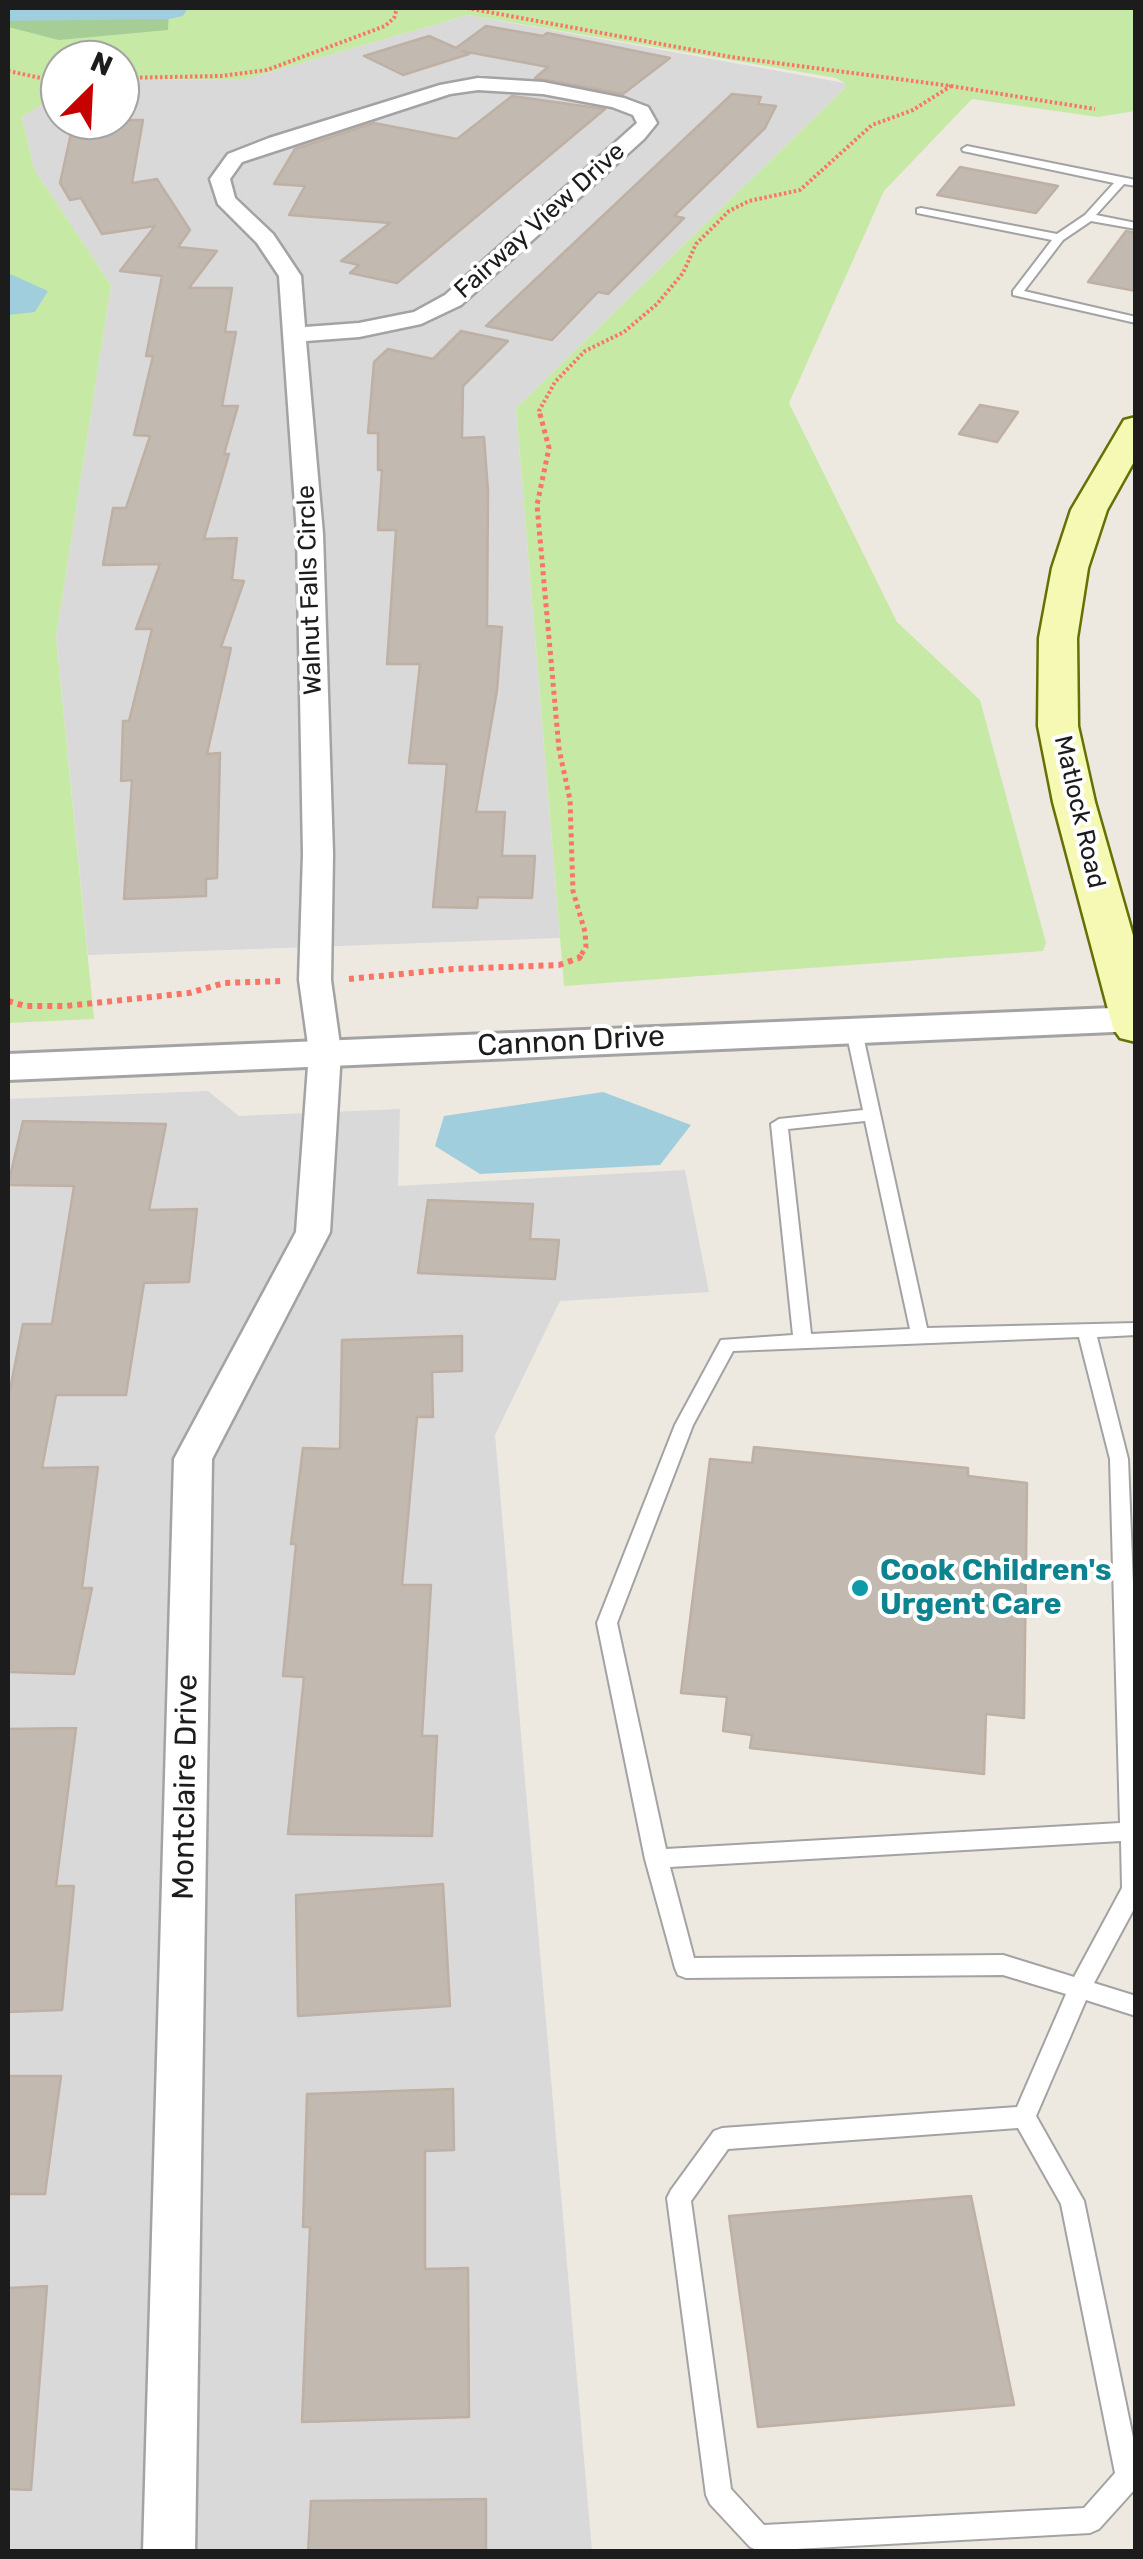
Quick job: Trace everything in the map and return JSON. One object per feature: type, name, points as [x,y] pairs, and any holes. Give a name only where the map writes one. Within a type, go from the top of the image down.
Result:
[{"type":"main road","name":"Matlock Road","points":[[1132,437],[1088,510],[1070,568],[1058,638],[1058,708],[1074,802],[1135,1022]]},
{"type":"street","name":"Fairway View Drive","points":[[235,158],[447,89],[478,84],[542,88],[617,102],[641,112],[647,123],[453,300],[420,317],[359,330],[296,335]]},
{"type":"street","name":"Walnut Falls Circle","points":[[235,158],[220,179],[225,200],[265,239],[290,276],[296,335],[311,574],[318,854],[315,980],[325,1052]]},
{"type":"street","name":"Cannon Drive","points":[[8,1068],[325,1052],[1135,1022]]},
{"type":"street","name":"Montclaire Drive","points":[[169,2552],[193,1460],[313,1232],[325,1052]]},
{"type":"lane","points":[[967,149],[1136,184]]},
{"type":"lane","points":[[1121,181],[1089,217],[1059,238],[1017,293],[1136,320]]},
{"type":"lane","points":[[921,211],[1059,238]]},
{"type":"lane","points":[[1089,217],[1136,226]]},
{"type":"lane","points":[[854,1031],[920,1335]]},
{"type":"lane","points":[[803,1342],[779,1124],[872,1115]]},
{"type":"lane","points":[[1136,1329],[727,1346],[684,1425],[607,1622],[656,1860],[686,1968],[1002,1966],[1078,1992],[1136,2006]]},
{"type":"lane","points":[[1024,2117],[1078,1992],[1133,1889],[1119,1459],[1088,1332]]},
{"type":"lane","points":[[656,1860],[1130,1831]]},
{"type":"lane","points":[[1024,2117],[1072,2201],[1128,2477],[1090,2520],[759,2538],[719,2495],[679,2198],[722,2139],[1024,2117]]},
{"type":"path","points":[[140,78],[221,76],[267,70],[385,26],[394,18],[397,8]]},
{"type":"path","points":[[466,8],[731,57],[1095,108]]},
{"type":"path","points":[[8,72],[40,78]]},
{"type":"path","points":[[8,1001],[25,1006],[66,1006],[189,994],[224,983],[367,979],[453,968],[526,968],[579,958],[586,947],[586,932],[573,890],[570,800],[559,749],[537,504],[550,448],[539,412],[555,382],[585,351],[624,332],[657,304],[683,274],[696,244],[729,211],[749,201],[800,190],[872,125],[913,110],[952,86]]},
{"type":"shaded area","points":[[468,15],[845,83],[845,88],[516,408],[560,938],[88,955],[56,637],[111,285],[34,169],[22,117],[40,106],[40,140],[140,140],[140,80],[246,79]]},
{"type":"shaded area","points":[[208,1091],[239,1116],[400,1109],[398,1186],[685,1170],[709,1292],[560,1301],[495,1435],[592,2551],[8,2551],[8,1099]]},
{"type":"green space","points":[[8,8],[1135,8],[1135,111],[1098,117],[972,99],[884,191],[789,403],[897,622],[980,700],[1046,943],[1043,951],[564,986],[516,408],[845,88],[845,83],[836,78],[468,15],[246,79],[140,80],[140,40],[40,40],[40,106],[22,117],[34,169],[111,285],[56,637],[94,1019],[8,1023]]},
{"type":"green space","points":[[8,8],[169,8],[168,30],[59,40],[8,27]]},
{"type":"water","points":[[8,273],[48,291],[35,312],[8,315]]},
{"type":"water","points":[[603,1092],[691,1125],[660,1165],[480,1174],[435,1146],[444,1116]]},
{"type":"building","points":[[486,26],[543,36],[547,33],[670,58],[623,94],[535,78],[548,67],[462,51],[469,54],[403,75],[364,56],[429,36],[456,48]]},
{"type":"building","points":[[732,94],[761,97],[758,104],[776,106],[765,128],[674,216],[684,218],[608,294],[598,292],[552,340],[486,326]]},
{"type":"building","points":[[512,96],[605,109],[397,283],[350,273],[359,265],[341,261],[390,223],[289,215],[305,186],[274,184],[295,149],[374,123],[457,139]]},
{"type":"building","points":[[70,140],[140,140],[132,183],[157,179],[190,230],[178,247],[217,251],[189,288],[232,288],[225,332],[236,332],[222,406],[238,406],[224,454],[229,454],[204,539],[237,538],[232,580],[244,581],[221,647],[231,648],[207,754],[220,753],[217,878],[206,879],[206,896],[124,899],[132,780],[121,781],[123,721],[129,721],[152,629],[136,629],[160,564],[103,565],[113,508],[126,508],[150,436],[134,435],[153,356],[146,356],[162,276],[120,271],[155,226],[102,234],[81,198],[70,200],[60,183]]},
{"type":"building","points":[[960,167],[1058,186],[1036,213],[937,195]]},
{"type":"building","points":[[1126,231],[1136,233],[1136,291],[1088,282]]},
{"type":"building","points":[[461,331],[508,341],[463,386],[462,438],[484,437],[488,491],[487,626],[502,627],[497,690],[476,812],[505,812],[502,856],[535,856],[532,898],[478,897],[477,908],[433,907],[447,764],[409,763],[420,664],[387,664],[396,530],[378,530],[382,470],[378,470],[378,433],[368,433],[374,362],[388,349],[433,359]]},
{"type":"building","points":[[980,405],[1018,412],[997,442],[959,434]]},
{"type":"building","points":[[23,1121],[166,1124],[149,1210],[197,1209],[189,1282],[144,1283],[126,1395],[56,1395],[42,1468],[98,1467],[82,1588],[92,1588],[74,1674],[8,1672],[8,1400],[23,1324],[52,1324],[74,1186],[8,1185]]},
{"type":"building","points":[[428,1200],[533,1204],[530,1239],[559,1240],[555,1279],[418,1273]]},
{"type":"building","points":[[462,1336],[462,1371],[432,1372],[433,1417],[417,1417],[402,1585],[431,1585],[422,1736],[437,1736],[432,1836],[288,1834],[304,1677],[283,1676],[296,1544],[291,1544],[303,1448],[340,1449],[342,1340]]},
{"type":"building","name":"Cook Children's Urgent Care","points":[[754,1447],[968,1468],[968,1476],[1027,1483],[1024,1718],[986,1714],[984,1774],[750,1748],[752,1735],[723,1731],[727,1697],[681,1693],[710,1459],[752,1463]]},
{"type":"building","points":[[76,1728],[56,1886],[74,1886],[62,2010],[8,2012],[8,1729]]},
{"type":"building","points":[[443,1884],[450,2006],[298,2016],[296,1895]]},
{"type":"building","points":[[8,2076],[61,2076],[45,2194],[8,2194]]},
{"type":"building","points":[[453,2089],[454,2150],[425,2151],[425,2269],[468,2268],[469,2417],[302,2422],[310,2227],[303,2227],[307,2094]]},
{"type":"building","points":[[971,2196],[1014,2405],[758,2427],[729,2216]]},
{"type":"building","points":[[47,2286],[31,2490],[8,2489],[8,2288]]},
{"type":"building","points":[[486,2499],[486,2552],[308,2552],[311,2501]]},
{"type":"waterway","points":[[8,10],[170,8]]},
{"type":"place","name":"Cook Children's Urgent Care","points":[[860,1588]]}]
